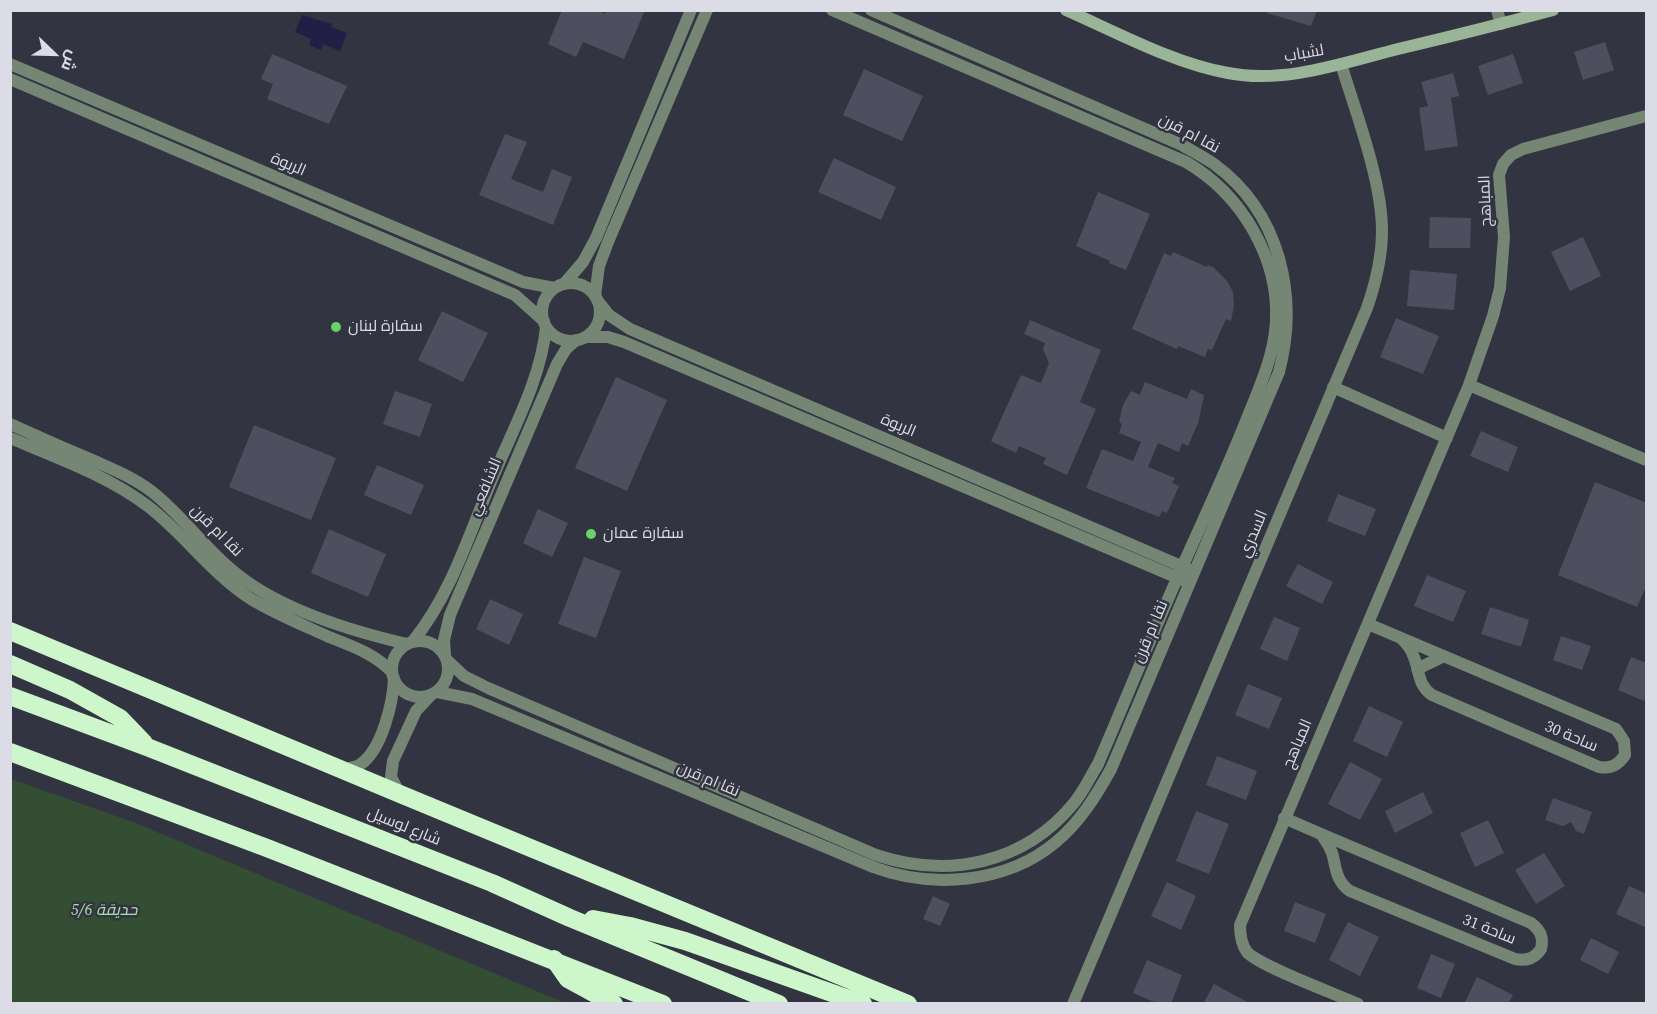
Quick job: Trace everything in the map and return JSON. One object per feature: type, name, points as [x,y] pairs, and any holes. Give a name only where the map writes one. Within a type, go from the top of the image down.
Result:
[{"type":"highway","points":[[10,631],[908,1004]]},
{"type":"highway","points":[[10,664],[70,690],[120,717],[147,747]]},
{"type":"highway","name":"شارع لوسيل","points":[[10,696],[147,747],[492,883],[570,918],[779,1004]]},
{"type":"highway","points":[[10,752],[278,852],[554,959],[663,1004]]},
{"type":"highway","points":[[570,918],[594,919],[630,926],[685,941],[863,1004]]},
{"type":"highway","points":[[554,959],[568,979],[614,1004]]},
{"type":"street","points":[[691,10],[596,238],[583,262],[544,303],[542,311],[545,324],[559,338],[580,338],[596,325],[599,308],[596,298],[599,266],[707,10]]},
{"type":"street","name":"نقا ام قرن","points":[[446,658],[464,676],[488,688],[876,855],[922,867],[966,865],[997,857],[1027,843],[1052,825],[1074,803],[1098,764],[1225,473],[1270,360],[1275,339],[1275,303],[1268,263],[1261,244],[1240,210],[1214,181],[1186,162],[832,10]]},
{"type":"street","name":"نقا ام قرن","points":[[434,693],[472,699],[891,873],[926,880],[966,879],[999,871],[1029,859],[1055,843],[1090,805],[1111,769],[1279,372],[1286,348],[1288,312],[1285,284],[1278,256],[1263,218],[1248,198],[1214,164],[1182,146],[871,10]]},
{"type":"street","name":"لشباب","points":[[1066,10],[1187,62],[1230,74],[1280,75],[1341,64],[1553,10]]},
{"type":"street","points":[[1497,10],[1501,24]]},
{"type":"street","name":"الربوة","points":[[10,64],[523,282],[559,286]]},
{"type":"street","name":"السدري","points":[[1073,1004],[1367,308],[1376,280],[1382,230],[1380,205],[1341,64]]},
{"type":"street","name":"الربوة","points":[[10,79],[515,295],[545,324]]},
{"type":"street","name":"المباهج","points":[[1358,1004],[1260,962],[1247,952],[1242,942],[1240,925],[1447,438],[1469,385],[1493,316],[1500,288],[1504,237],[1499,175],[1503,164],[1511,155],[1523,148],[1647,116]]},
{"type":"street","points":[[559,286],[582,285],[596,298]]},
{"type":"street","name":"الربوة","points":[[596,298],[609,315],[630,329],[1180,572]]},
{"type":"street","name":"الشافعي","points":[[410,643],[428,624],[456,565],[538,369],[545,324]]},
{"type":"street","name":"الربوة","points":[[580,338],[608,337],[624,342],[1192,577]]},
{"type":"street","name":"الشافعي","points":[[446,658],[444,640],[450,615],[557,364],[566,349],[580,338]]},
{"type":"street","points":[[1469,385],[1647,460]]},
{"type":"street","points":[[1333,387],[1447,438]]},
{"type":"street","name":"نقا ام قرن","points":[[10,424],[112,469],[150,490],[184,521],[231,570],[260,591],[335,624],[379,639],[410,643]]},
{"type":"street","name":"نقا ام قرن","points":[[10,438],[126,490],[152,509],[213,568],[249,597],[285,617],[376,658],[393,675]]},
{"type":"street","name":"ساحة 30","points":[[1368,624],[1616,729],[1624,741],[1624,755],[1614,766],[1607,768],[1599,766],[1432,695],[1420,681],[1414,656],[1401,638]]},
{"type":"street","points":[[342,769],[357,767],[371,753],[389,714],[393,697],[395,656],[410,643],[428,641],[441,649],[446,658],[447,678],[416,711],[393,761],[391,777],[400,794]]},
{"type":"street","points":[[1417,669],[1444,656]]},
{"type":"street","points":[[393,675],[402,691],[409,695],[424,697],[434,693]]},
{"type":"street","name":"ساحة 31","points":[[1284,818],[1531,923],[1542,936],[1541,949],[1531,959],[1524,961],[1515,959],[1346,888],[1338,877],[1330,848],[1321,834]]},
{"type":"street","points":[[1334,863],[1357,849]]},
{"type":"green space","name":"حديقة 5/6","points":[[11,779],[133,822],[565,1003],[11,1003]]},
{"type":"shaded area","points":[[302,15],[332,24],[331,27],[347,33],[340,51],[323,44],[321,50],[309,45],[311,39],[295,32]]},
{"type":"building","points":[[562,10],[597,10],[605,14],[606,10],[645,10],[624,59],[583,42],[576,57],[548,44]]},
{"type":"building","points":[[1267,10],[1317,10],[1311,26],[1267,13]]},
{"type":"building","points":[[1605,42],[1614,70],[1583,80],[1574,52]]},
{"type":"building","points":[[272,54],[347,86],[329,124],[267,99],[273,84],[261,79]]},
{"type":"building","points":[[1513,54],[1523,83],[1488,95],[1478,66]]},
{"type":"building","points":[[864,69],[923,96],[902,141],[843,115]]},
{"type":"building","points":[[1453,73],[1459,96],[1451,98],[1458,146],[1425,151],[1419,108],[1428,106],[1421,82]]},
{"type":"building","points":[[505,134],[527,142],[511,179],[543,192],[552,169],[572,177],[553,225],[479,195]]},
{"type":"building","points":[[834,158],[896,187],[881,220],[818,192]]},
{"type":"building","points":[[1098,192],[1150,214],[1126,270],[1076,246]]},
{"type":"building","points":[[1430,217],[1471,218],[1470,248],[1429,248]]},
{"type":"building","points":[[1583,237],[1601,276],[1570,291],[1551,252]]},
{"type":"building","points":[[1173,252],[1207,267],[1208,265],[1213,267],[1227,281],[1233,292],[1234,305],[1231,321],[1226,319],[1212,350],[1208,349],[1205,357],[1178,346],[1177,349],[1132,329],[1164,253],[1171,256]]},
{"type":"building","points":[[1410,270],[1457,274],[1454,310],[1407,306]]},
{"type":"building","points":[[442,311],[488,333],[463,382],[418,360]]},
{"type":"building","points":[[1396,318],[1439,336],[1423,374],[1380,357]]},
{"type":"building","points":[[1030,320],[1101,350],[1080,402],[1096,409],[1067,475],[1043,464],[1046,458],[1019,446],[1016,453],[991,441],[1021,375],[1041,383],[1049,363],[1043,349],[1045,343],[1024,334]]},
{"type":"building","points":[[616,377],[667,400],[627,491],[575,468]]},
{"type":"building","points":[[1145,382],[1187,399],[1191,389],[1204,395],[1198,423],[1188,446],[1182,443],[1179,452],[1158,443],[1148,467],[1175,478],[1172,483],[1179,486],[1167,513],[1162,511],[1159,517],[1086,488],[1102,449],[1133,461],[1141,442],[1119,433],[1122,424],[1119,422],[1123,405],[1131,391],[1140,395]]},
{"type":"building","points":[[395,391],[432,404],[420,437],[383,424]]},
{"type":"building","points":[[254,425],[336,458],[311,520],[229,487]]},
{"type":"building","points":[[1481,431],[1518,447],[1508,472],[1470,456]]},
{"type":"building","points":[[377,465],[424,485],[411,515],[364,495]]},
{"type":"building","points":[[1595,482],[1647,503],[1647,584],[1637,607],[1558,575]]},
{"type":"building","points":[[1338,494],[1376,509],[1365,536],[1327,521]]},
{"type":"building","points":[[538,509],[568,523],[552,557],[523,543]]},
{"type":"building","points":[[329,529],[386,554],[368,597],[311,573]]},
{"type":"building","points":[[584,557],[621,571],[596,638],[558,624]]},
{"type":"building","points":[[1298,564],[1333,582],[1322,604],[1286,586]]},
{"type":"building","points":[[1427,575],[1466,591],[1453,622],[1414,606]]},
{"type":"building","points":[[490,599],[523,614],[509,645],[476,629]]},
{"type":"building","points":[[1490,607],[1529,620],[1521,647],[1481,634]]},
{"type":"building","points":[[1274,617],[1300,628],[1287,661],[1260,649]]},
{"type":"building","points":[[1561,636],[1591,646],[1582,670],[1553,660]]},
{"type":"building","points":[[1631,657],[1647,663],[1647,694],[1644,701],[1618,690]]},
{"type":"building","points":[[1248,684],[1282,698],[1269,729],[1235,715]]},
{"type":"building","points":[[1369,706],[1403,722],[1387,757],[1353,741]]},
{"type":"building","points":[[1217,756],[1257,771],[1246,800],[1206,785]]},
{"type":"building","points":[[1350,762],[1382,779],[1360,820],[1328,804]]},
{"type":"building","points":[[1423,792],[1433,813],[1395,833],[1385,811]]},
{"type":"building","points":[[1553,798],[1592,812],[1584,834],[1576,831],[1571,822],[1563,826],[1545,820]]},
{"type":"building","points":[[1196,811],[1229,824],[1209,874],[1176,861]]},
{"type":"building","points":[[1488,820],[1504,853],[1475,867],[1460,833]]},
{"type":"building","points":[[1544,853],[1565,886],[1536,904],[1515,870]]},
{"type":"building","points":[[1167,882],[1196,896],[1181,930],[1151,916]]},
{"type":"building","points":[[1629,886],[1647,894],[1647,928],[1616,914]]},
{"type":"building","points":[[933,896],[950,904],[940,926],[923,919]]},
{"type":"building","points":[[1295,902],[1326,914],[1315,943],[1284,931]]},
{"type":"building","points":[[1348,922],[1379,937],[1360,976],[1329,960]]},
{"type":"building","points":[[1591,938],[1619,952],[1608,974],[1580,960]]},
{"type":"building","points":[[1431,954],[1455,964],[1441,998],[1417,988]]},
{"type":"building","points":[[1147,960],[1182,975],[1171,1004],[1159,1004],[1133,993]]},
{"type":"building","points":[[1477,977],[1513,995],[1508,1004],[1464,1004]]},
{"type":"building","points":[[1214,984],[1251,1004],[1203,1004]]},
{"type":"place","name":"سفارة لبنان","points":[[336,327]]},
{"type":"place","name":"سفارة عمان","points":[[591,534]]}]
